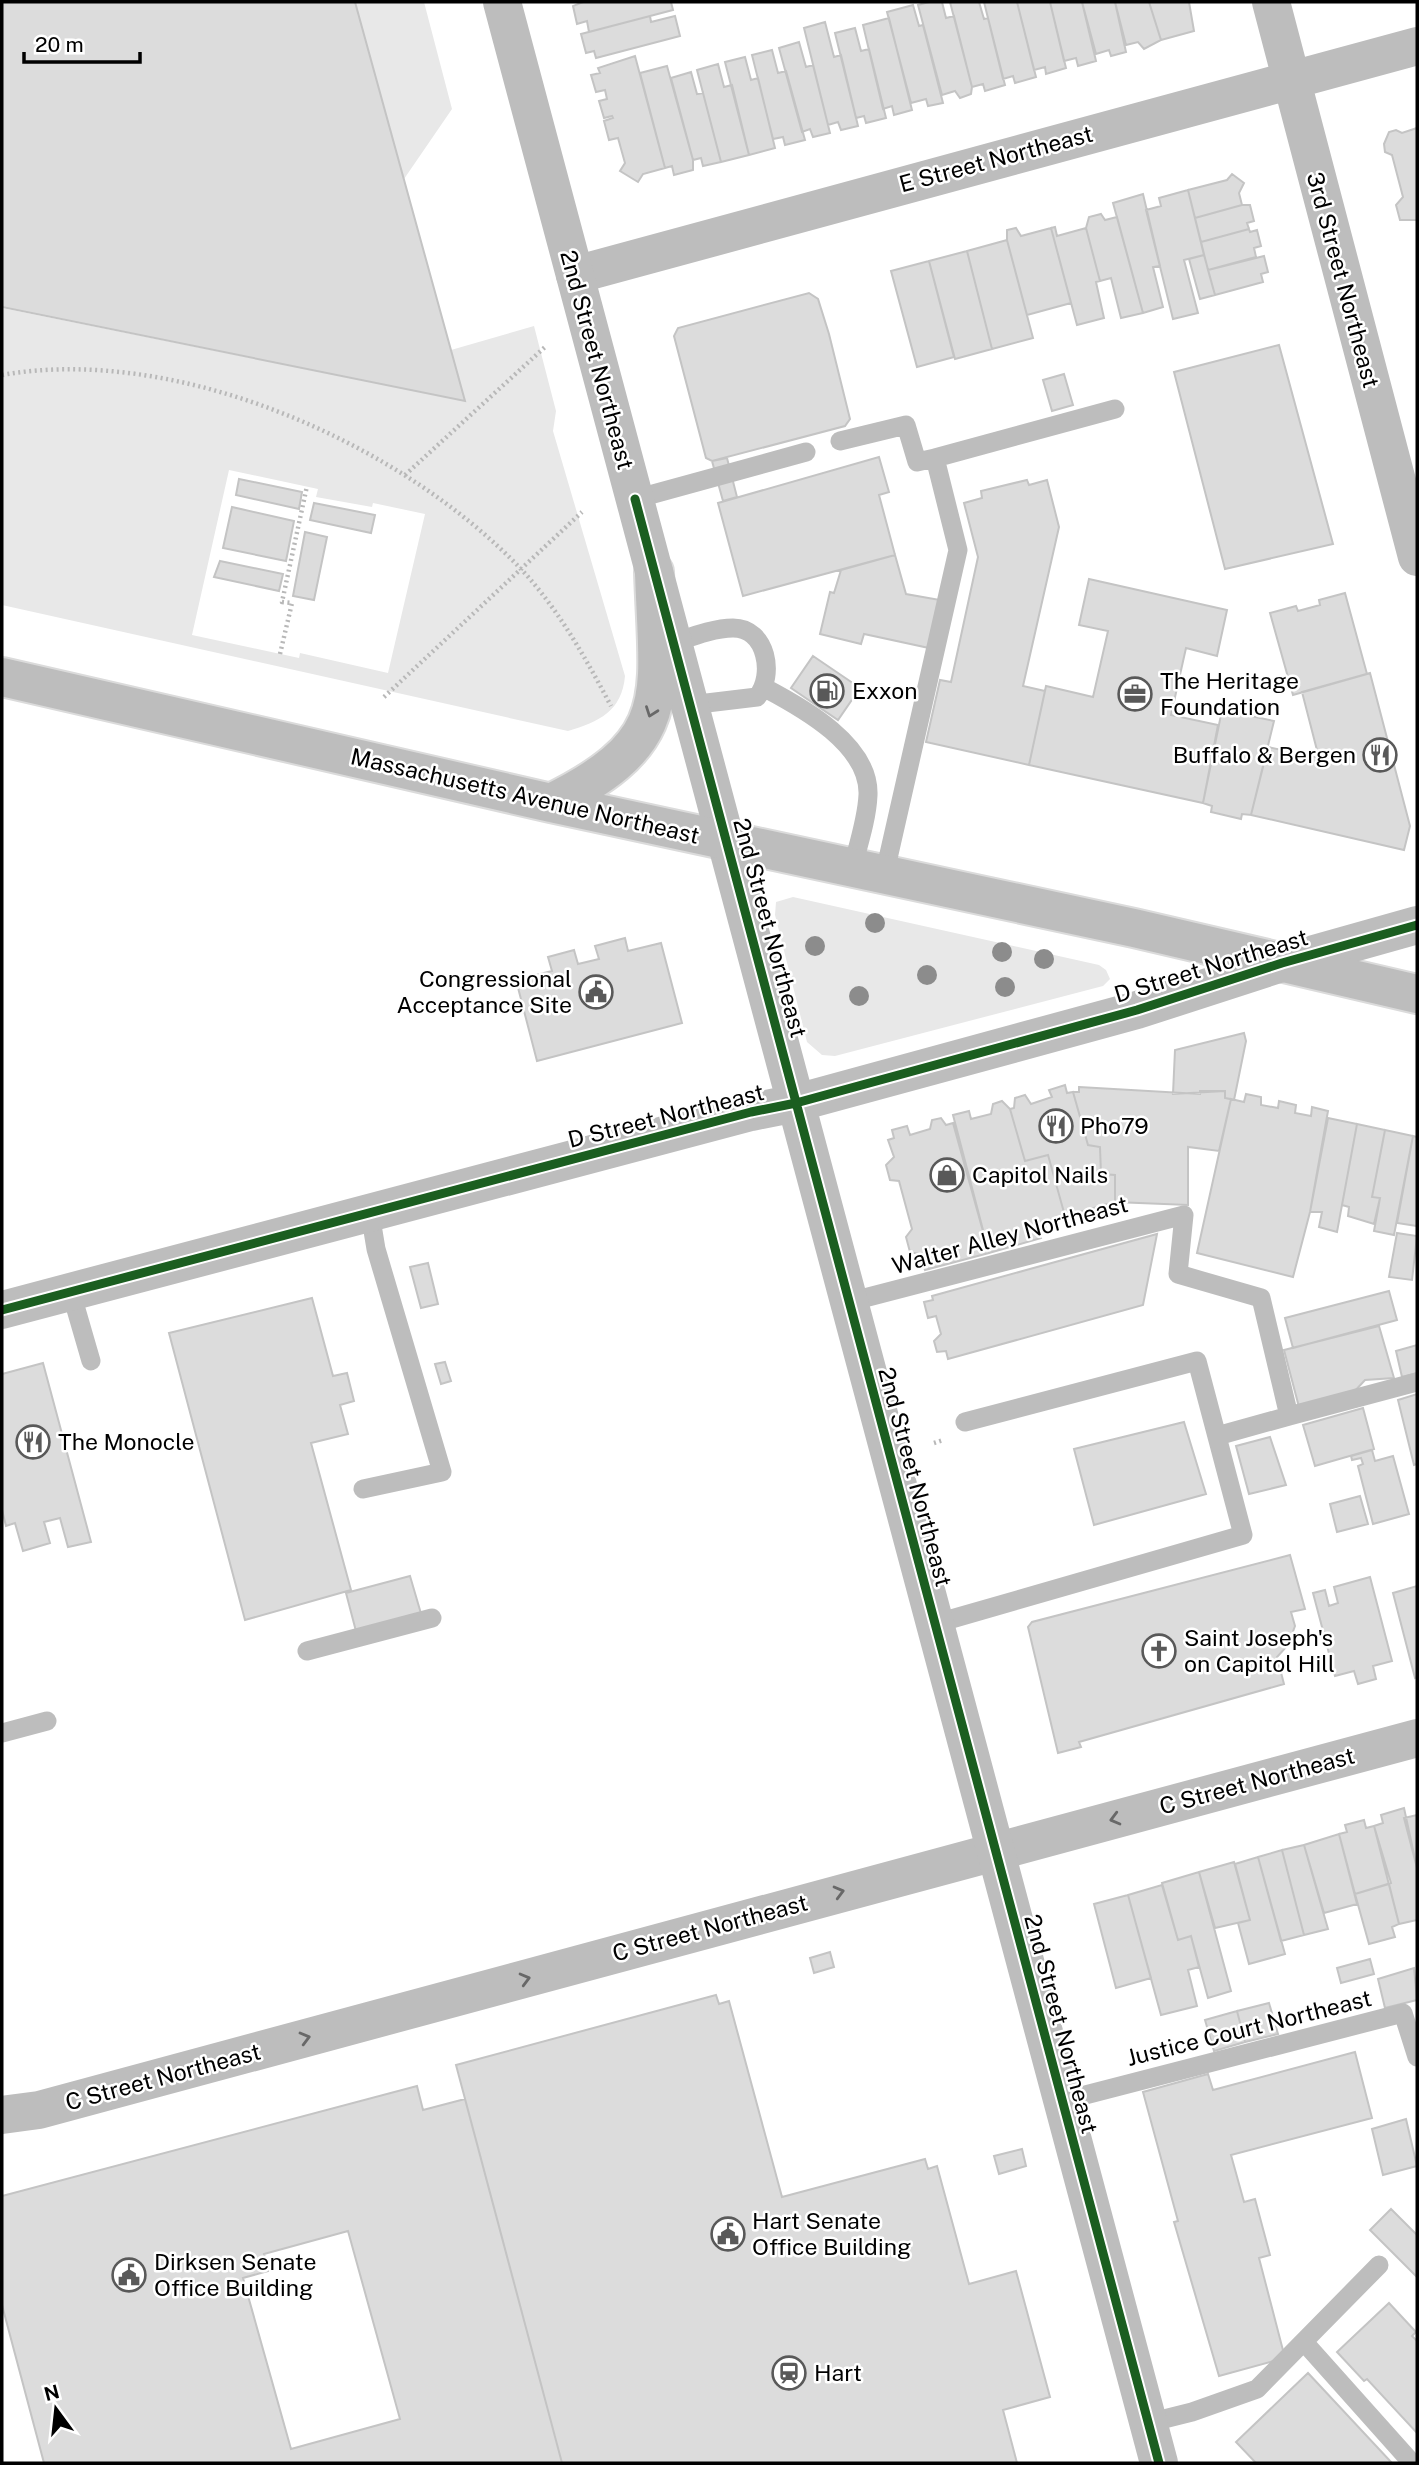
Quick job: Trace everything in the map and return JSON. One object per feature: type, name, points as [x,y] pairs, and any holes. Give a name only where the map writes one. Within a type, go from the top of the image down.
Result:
[{"type":"street","name":"2nd Street Northeast","points":[[502,2],[1159,2463]]},
{"type":"street","name":"3rd Street Northeast","points":[[1271,2],[1410,503],[1417,557]]},
{"type":"street","name":"E Street Northeast","points":[[575,275],[1013,153],[1417,46]]},
{"type":"street","points":[[551,803],[587,785],[617,763],[638,742],[653,711],[658,686],[654,572]]},
{"type":"street","name":"Massachusetts Avenue Northeast","points":[[2,677],[551,803],[1417,994]]},
{"type":"street","name":"D Street Northeast","points":[[2,1310],[751,1112],[796,1103],[1137,1010],[1282,963],[1417,925]]},
{"type":"street","name":"C Street Northeast","points":[[2,2115],[38,2110],[896,1876],[994,1853],[1417,1738]]},
{"type":"lane","points":[[840,441],[906,425],[917,462],[1115,409]]},
{"type":"lane","points":[[635,499],[806,452]]},
{"type":"lane","points":[[868,873],[958,550],[935,458]]},
{"type":"lane","points":[[673,642],[732,628],[748,632],[761,648],[768,667],[765,688],[757,697],[690,705]]},
{"type":"lane","points":[[765,688],[811,713],[839,738],[862,767],[868,794],[868,873]]},
{"type":"lane","points":[[363,1489],[442,1472],[376,1249],[370,1213]]},
{"type":"lane","name":"Walter Alley Northeast","points":[[849,1302],[1184,1215],[1178,1274],[1261,1298],[1289,1416]]},
{"type":"lane","points":[[71,1292],[91,1361]]},
{"type":"lane","points":[[934,1624],[1243,1535],[1197,1361],[965,1422]]},
{"type":"lane","points":[[1217,1436],[1417,1381]]},
{"type":"lane","points":[[307,1651],[432,1618]]},
{"type":"lane","points":[[2,1733],[47,1721]]},
{"type":"lane","name":"Justice Court Northeast","points":[[1062,2101],[1404,2013],[1417,2057]]},
{"type":"lane","points":[[1148,2423],[1192,2412],[1257,2389],[1379,2265]]},
{"type":"lane","points":[[1304,2342],[1412,2463]]},
{"type":"path","points":[[405,475],[545,347]]},
{"type":"path","points":[[2,374],[68,370],[130,374],[220,391],[325,431],[405,475],[485,535],[521,569],[554,609],[582,650],[613,710]]},
{"type":"path","points":[[280,654],[292,603],[282,602],[307,486]]},
{"type":"path","points":[[384,697],[582,512]]},
{"type":"shaded area","points":[[355,2],[424,2],[452,109],[404,179]]},
{"type":"shaded area","points":[[2,308],[465,401],[451,350],[534,326],[556,411],[553,431],[625,676],[619,698],[607,713],[590,724],[568,731],[2,605]],"holes":[[[229,470],[318,489],[316,497],[372,507],[373,503],[425,514],[388,673],[300,653],[299,658],[192,635]]]},
{"type":"shaded area","points":[[793,897],[1099,965],[1106,970],[1110,979],[1103,986],[835,1056],[822,1055],[807,1042],[775,915],[776,902]]},
{"type":"building","points":[[2,2],[355,2],[465,401],[2,307]]},
{"type":"building","points":[[583,2],[671,2],[673,10],[589,32],[587,21],[577,24],[573,6]]},
{"type":"building","points":[[942,2],[946,18],[954,16],[972,87],[971,94],[960,98],[955,91],[942,95],[918,5]]},
{"type":"building","points":[[950,2],[979,2],[984,19],[988,18],[1005,85],[985,91],[983,84],[972,87]]},
{"type":"building","points":[[984,2],[1017,2],[1036,77],[1015,83],[1013,76],[1003,79]]},
{"type":"building","points":[[1017,2],[1050,2],[1066,68],[1046,74],[1045,67],[1034,70]]},
{"type":"building","points":[[1050,2],[1082,2],[1096,61],[1078,66],[1076,58],[1064,61]]},
{"type":"building","points":[[1082,2],[1115,2],[1126,52],[1111,56],[1109,50],[1096,54]]},
{"type":"building","points":[[1115,2],[1149,2],[1161,40],[1144,49],[1138,42],[1126,45]]},
{"type":"building","points":[[1149,2],[1189,2],[1194,31],[1161,40]]},
{"type":"building","points":[[913,5],[919,26],[923,25],[943,103],[928,106],[926,99],[911,103],[887,12]]},
{"type":"building","points":[[650,16],[651,22],[675,16],[680,36],[596,58],[594,51],[586,53],[581,34]]},
{"type":"building","points":[[889,18],[912,110],[894,115],[892,106],[883,109],[863,25]]},
{"type":"building","points":[[825,22],[834,57],[841,55],[858,126],[841,130],[838,122],[828,125],[804,28]]},
{"type":"building","points":[[855,28],[861,51],[869,49],[886,118],[866,123],[864,116],[856,118],[835,33]]},
{"type":"building","points":[[799,42],[806,67],[813,65],[830,133],[813,137],[810,129],[802,132],[779,48]]},
{"type":"building","points":[[772,50],[778,73],[786,71],[805,140],[785,145],[783,137],[773,139],[752,55]]},
{"type":"building","points":[[635,56],[665,168],[643,174],[638,182],[620,171],[625,163],[618,138],[609,140],[604,121],[613,118],[604,118],[599,101],[607,99],[605,90],[596,92],[591,75],[600,73],[598,68]]},
{"type":"building","points":[[745,57],[751,80],[758,78],[775,148],[749,155],[725,62]]},
{"type":"building","points":[[718,64],[724,87],[732,85],[749,155],[721,162],[697,70]]},
{"type":"building","points":[[667,66],[693,160],[693,170],[674,175],[672,166],[665,168],[640,73]]},
{"type":"building","points":[[691,72],[697,94],[703,93],[721,162],[703,166],[701,158],[693,160],[671,78]]},
{"type":"building","points":[[1417,128],[1417,220],[1400,220],[1396,205],[1403,197],[1392,155],[1385,152],[1384,144],[1389,132],[1396,130],[1402,133]]},
{"type":"building","points":[[1232,174],[1244,183],[1239,193],[1242,205],[1195,218],[1188,190],[1227,180]]},
{"type":"building","points":[[1188,190],[1204,255],[1184,260],[1198,313],[1173,319],[1146,210],[1161,206],[1159,198]]},
{"type":"building","points":[[1143,194],[1160,266],[1153,267],[1163,307],[1143,313],[1113,203]]},
{"type":"building","points":[[1250,205],[1254,221],[1247,223],[1249,229],[1201,242],[1195,218]]},
{"type":"building","points":[[1101,214],[1105,220],[1117,217],[1143,313],[1121,318],[1111,278],[1100,281],[1086,228],[1089,217]]},
{"type":"building","points":[[1055,227],[1057,236],[1086,228],[1100,281],[1096,282],[1104,318],[1077,325],[1051,228]]},
{"type":"building","points":[[1016,228],[1021,236],[1051,228],[1071,303],[1027,315],[1007,240],[1007,230]]},
{"type":"building","points":[[1249,229],[1250,232],[1257,230],[1261,246],[1254,248],[1256,257],[1208,270],[1201,242]]},
{"type":"building","points":[[1007,240],[1033,338],[992,349],[967,251]]},
{"type":"building","points":[[967,251],[992,349],[955,359],[929,261]]},
{"type":"building","points":[[1204,255],[1215,295],[1200,299],[1189,259]]},
{"type":"building","points":[[1264,256],[1268,272],[1261,274],[1263,282],[1215,295],[1208,270]]},
{"type":"building","points":[[929,261],[954,357],[917,367],[891,271]]},
{"type":"building","points":[[809,293],[818,299],[850,419],[845,426],[712,461],[706,458],[674,336],[678,328]]},
{"type":"building","points":[[1279,345],[1333,544],[1225,569],[1174,372]]},
{"type":"building","points":[[1064,374],[1073,405],[1052,411],[1043,380]]},
{"type":"building","points":[[879,457],[889,492],[879,495],[895,555],[743,596],[718,503]]},
{"type":"building","points":[[727,458],[737,497],[723,501],[712,461]]},
{"type":"building","points":[[239,479],[302,492],[299,509],[236,495]]},
{"type":"building","points":[[1027,480],[1029,485],[1047,480],[1059,527],[1023,686],[1045,691],[1029,765],[926,742],[940,680],[951,682],[978,557],[964,503],[982,498],[981,491]]},
{"type":"building","points":[[314,503],[375,515],[371,533],[310,520]]},
{"type":"building","points":[[232,507],[294,521],[286,561],[223,548]]},
{"type":"building","points":[[305,532],[327,537],[314,600],[293,596]]},
{"type":"building","points":[[895,555],[906,594],[940,600],[929,648],[864,634],[861,644],[820,634],[830,592],[834,593],[841,570]]},
{"type":"building","points":[[220,561],[283,574],[279,591],[214,577]]},
{"type":"building","name":"The Heritage Foundation","points":[[1089,579],[1227,610],[1217,656],[1186,648],[1171,715],[1218,725],[1203,803],[1029,765],[1046,686],[1093,697],[1108,631],[1079,625]]},
{"type":"building","points":[[1345,593],[1367,674],[1293,695],[1270,613],[1296,606],[1298,611],[1320,605],[1319,600]]},
{"type":"building","points":[[813,656],[860,688],[838,720],[791,688]]},
{"type":"building","points":[[1370,673],[1410,826],[1404,850],[1251,815],[1268,747],[1319,758],[1302,692]]},
{"type":"building","points":[[1222,710],[1274,721],[1251,815],[1242,814],[1241,819],[1211,812],[1212,806],[1203,803]]},
{"type":"building","points":[[625,938],[628,951],[661,943],[682,1023],[537,1061],[516,980],[552,971],[548,957],[574,950],[578,964],[599,959],[595,946]]},
{"type":"building","points":[[1244,1033],[1246,1041],[1234,1100],[1225,1098],[1225,1091],[1173,1094],[1175,1050]]},
{"type":"building","points":[[1065,1085],[1067,1093],[1073,1092],[1088,1145],[1100,1147],[1101,1174],[1115,1175],[1115,1202],[1065,1216],[1048,1155],[1025,1161],[1010,1109],[1014,1108],[1015,1098],[1025,1095],[1031,1104],[1052,1097],[1049,1090]]},
{"type":"building","points":[[1079,1087],[1200,1094],[1200,1091],[1225,1091],[1225,1098],[1231,1099],[1219,1151],[1188,1147],[1188,1205],[1115,1202],[1115,1175],[1101,1174],[1100,1147],[1088,1145],[1073,1092],[1079,1092]]},
{"type":"building","points":[[1246,1094],[1261,1097],[1261,1105],[1278,1108],[1279,1101],[1296,1105],[1295,1113],[1311,1116],[1312,1107],[1328,1111],[1310,1212],[1293,1277],[1197,1253],[1231,1099],[1244,1102]]},
{"type":"building","points":[[1002,1101],[1010,1109],[1025,1161],[1048,1155],[1065,1216],[1044,1222],[1046,1229],[1039,1230],[1041,1238],[989,1253],[953,1115],[969,1111],[971,1119],[991,1114],[993,1104]]},
{"type":"building","points":[[941,1118],[946,1125],[953,1123],[989,1253],[925,1270],[919,1254],[910,1252],[906,1237],[912,1229],[899,1181],[890,1180],[886,1165],[894,1157],[888,1140],[894,1138],[892,1130],[907,1126],[910,1135],[930,1129],[932,1120]]},
{"type":"building","points":[[1328,1118],[1357,1124],[1337,1232],[1319,1227],[1322,1212],[1310,1212]]},
{"type":"building","points":[[1357,1124],[1385,1130],[1372,1197],[1380,1198],[1374,1224],[1348,1216],[1349,1207],[1342,1205]]},
{"type":"building","points":[[1385,1130],[1413,1136],[1394,1235],[1374,1231],[1380,1198],[1372,1197]]},
{"type":"building","points":[[1413,1136],[1417,1137],[1417,1226],[1397,1223]]},
{"type":"building","points":[[1397,1233],[1417,1236],[1412,1280],[1389,1277]]},
{"type":"building","points":[[1157,1234],[1143,1305],[948,1359],[946,1351],[937,1352],[934,1341],[941,1334],[936,1316],[928,1318],[924,1302],[933,1300],[932,1296]]},
{"type":"building","points":[[428,1263],[438,1304],[421,1308],[410,1267]]},
{"type":"building","points":[[1389,1291],[1397,1320],[1293,1348],[1285,1318]]},
{"type":"building","points":[[312,1298],[333,1376],[347,1373],[354,1401],[340,1405],[348,1434],[311,1443],[351,1590],[245,1620],[169,1333]]},
{"type":"building","points":[[1379,1326],[1394,1378],[1365,1380],[1352,1394],[1299,1407],[1284,1350]]},
{"type":"building","points":[[1417,1345],[1417,1373],[1402,1377],[1396,1351]]},
{"type":"building","points":[[445,1362],[451,1381],[441,1384],[435,1364]]},
{"type":"building","name":"The Monocle","points":[[43,1363],[91,1542],[68,1547],[60,1518],[44,1522],[50,1543],[23,1551],[15,1523],[6,1526],[2,1510],[2,1374]]},
{"type":"building","points":[[1417,1394],[1417,1464],[1414,1465],[1398,1400]]},
{"type":"building","points":[[1363,1408],[1374,1449],[1315,1466],[1303,1425]]},
{"type":"building","points":[[1184,1422],[1206,1494],[1094,1525],[1074,1449]]},
{"type":"building","points":[[1270,1437],[1286,1485],[1249,1494],[1236,1446]]},
{"type":"building","points":[[1372,1450],[1375,1461],[1393,1456],[1409,1514],[1373,1524],[1358,1466],[1363,1464],[1361,1458],[1352,1460],[1351,1456]]},
{"type":"building","points":[[1360,1496],[1368,1524],[1337,1532],[1330,1504]]},
{"type":"building","name":"Saint Joseph's on Capitol Hill","points":[[1290,1555],[1305,1609],[1291,1612],[1295,1626],[1288,1645],[1277,1657],[1284,1684],[1079,1742],[1081,1747],[1058,1753],[1028,1627],[1032,1622]]},
{"type":"building","points":[[410,1576],[422,1617],[357,1635],[346,1593]]},
{"type":"building","points":[[1370,1577],[1392,1661],[1373,1666],[1376,1679],[1358,1684],[1354,1671],[1335,1676],[1313,1593],[1325,1590],[1329,1606],[1338,1603],[1334,1587]]},
{"type":"building","points":[[1417,1586],[1417,1677],[1415,1678],[1393,1593]]},
{"type":"building","points":[[1404,1808],[1417,1868],[1417,1920],[1399,1924],[1374,1826],[1383,1823],[1381,1815]]},
{"type":"building","points":[[1417,1815],[1417,1868],[1404,1818]]},
{"type":"building","points":[[1364,1820],[1366,1828],[1374,1826],[1391,1883],[1355,1894],[1339,1834],[1347,1832],[1345,1825]]},
{"type":"building","points":[[1339,1834],[1357,1904],[1324,1913],[1304,1845]]},
{"type":"building","points":[[1304,1845],[1328,1929],[1304,1935],[1282,1850]]},
{"type":"building","points":[[1282,1850],[1304,1935],[1281,1941],[1258,1857]]},
{"type":"building","points":[[1258,1857],[1285,1954],[1249,1964],[1238,1923],[1250,1920],[1235,1864]]},
{"type":"building","points":[[1234,1862],[1250,1920],[1215,1928],[1199,1872]]},
{"type":"building","points":[[1199,1872],[1231,1991],[1208,1998],[1191,1936],[1178,1940],[1162,1883]]},
{"type":"building","points":[[1389,1884],[1399,1924],[1392,1927],[1395,1937],[1369,1944],[1355,1894]]},
{"type":"building","points":[[1162,1885],[1178,1940],[1191,1936],[1199,1967],[1188,1970],[1197,2006],[1161,2015],[1128,1895]]},
{"type":"building","points":[[1128,1895],[1151,1978],[1116,1988],[1094,1904]]},
{"type":"building","points":[[830,1952],[834,1967],[814,1973],[810,1958]]},
{"type":"building","points":[[1370,1959],[1374,1974],[1341,1983],[1337,1968]]},
{"type":"building","points":[[1414,1968],[1417,2000],[1385,2008],[1378,1979]]},
{"type":"building","name":"Hart Senate Office Building","points":[[716,1995],[719,2004],[729,2001],[782,2197],[925,2159],[928,2169],[937,2166],[969,2284],[1016,2271],[1050,2397],[1003,2410],[1017,2463],[562,2463],[456,2065]]},
{"type":"building","points":[[1269,2003],[1278,2034],[1245,2042],[1237,2011]]},
{"type":"building","points":[[1237,2011],[1245,2042],[1214,2051],[1205,2020]]},
{"type":"building","points":[[1355,2052],[1372,2118],[1231,2155],[1244,2202],[1255,2199],[1270,2255],[1259,2258],[1285,2358],[1219,2376],[1174,2222],[1178,2221],[1143,2092],[1208,2074],[1213,2090]]},
{"type":"building","name":"Dirksen Senate Office Building","points":[[417,2086],[423,2110],[465,2099],[562,2463],[44,2463],[2,2305],[2,2196]],"holes":[[[348,2231],[400,2419],[291,2449],[243,2278],[268,2271],[264,2254]]]},
{"type":"building","points":[[1406,2119],[1417,2166],[1383,2175],[1372,2129]]},
{"type":"building","points":[[1022,2149],[1026,2166],[999,2174],[994,2156]]},
{"type":"building","points":[[1391,2209],[1417,2235],[1417,2277],[1370,2230]]},
{"type":"building","points":[[1389,2303],[1416,2332],[1412,2336],[1417,2341],[1417,2433],[1367,2379],[1364,2381],[1337,2352]]},
{"type":"building","points":[[1308,2373],[1392,2463],[1256,2463],[1236,2442]]},
{"type":"cycle path","points":[[635,499],[1159,2463]]},
{"type":"cycle path","points":[[2,1310],[751,1112],[796,1103],[1137,1010],[1282,963],[1417,925]]},
{"type":"place","name":"Exxon","points":[[827,691]]},
{"type":"place","name":"The Heritage Foundation","points":[[1135,694]]},
{"type":"place","name":"Buffalo & Bergen","points":[[1380,755]]},
{"type":"place","name":"Congressional Acceptance Site","points":[[596,992]]},
{"type":"place","name":"Pho79","points":[[1056,1126]]},
{"type":"place","name":"Capitol Nails","points":[[947,1175]]},
{"type":"place","name":"The Monocle","points":[[33,1442]]},
{"type":"place","name":"Saint Joseph's on Capitol Hill","points":[[1159,1651]]},
{"type":"place","name":"Hart Senate Office Building","points":[[728,2234]]},
{"type":"place","name":"Dirksen Senate Office Building","points":[[129,2275]]},
{"type":"place","name":"Hart","points":[[789,2373]]}]
